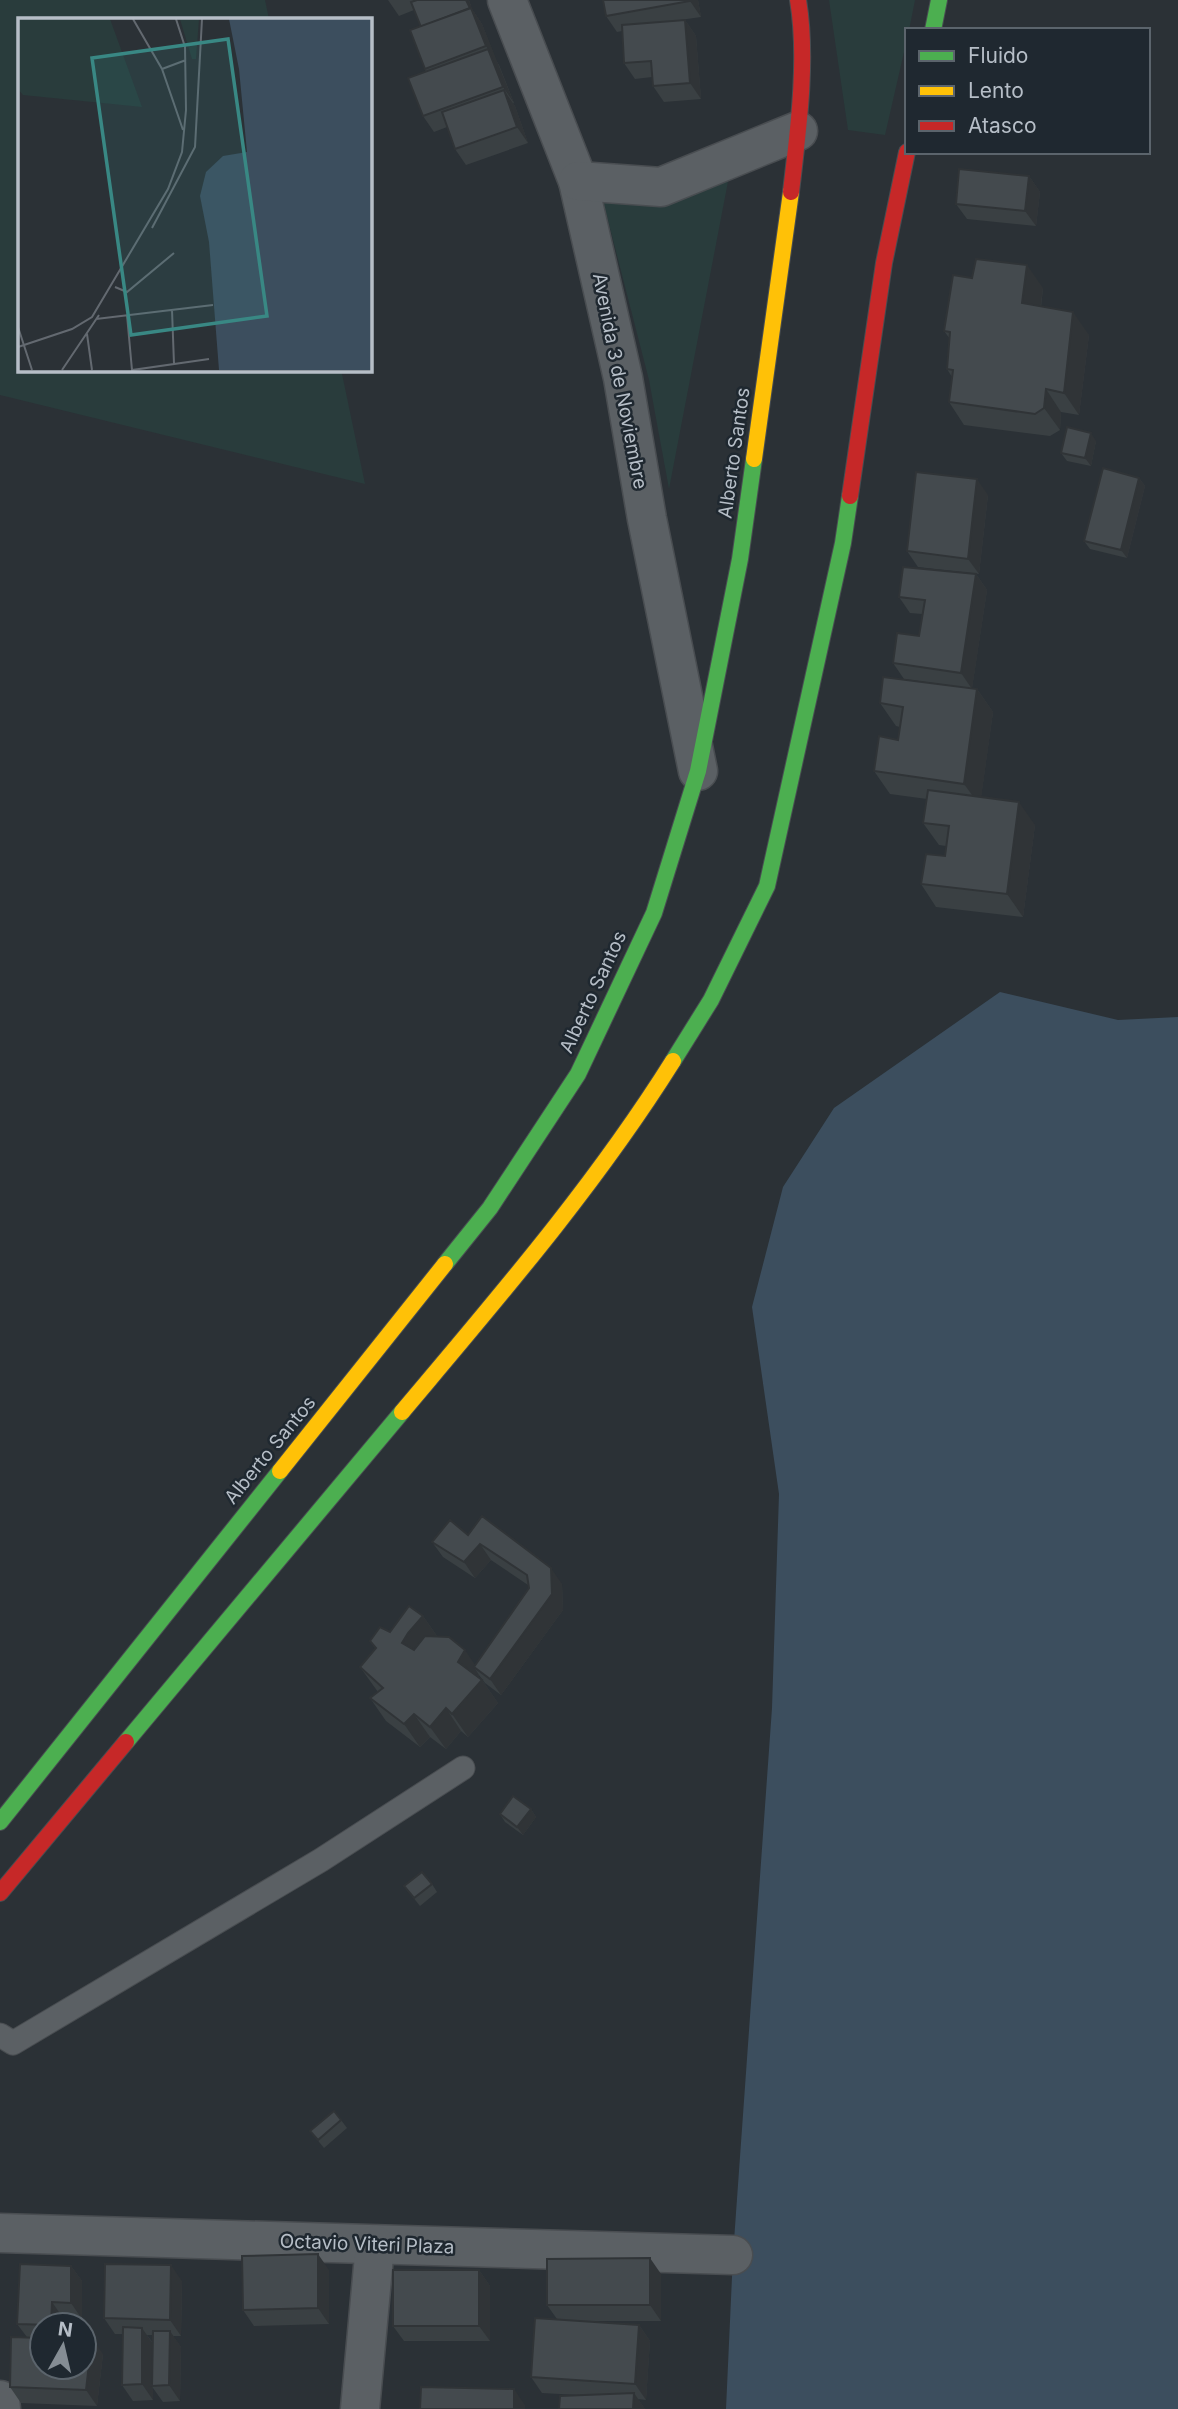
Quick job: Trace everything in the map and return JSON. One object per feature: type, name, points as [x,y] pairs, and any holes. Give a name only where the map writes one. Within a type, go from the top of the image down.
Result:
[{"type":"highway","name":"Alberto Santos","points":[[0,1822],[490,1208],[584,1062],[654,913],[698,772],[740,559],[779,288],[798,131],[802,24],[798,0]]},
{"type":"highway","points":[[933,28],[939,0]]},
{"type":"highway","points":[[0,1893],[534,1255],[649,1099],[711,1000],[767,886],[843,543],[884,263],[907,154]]},
{"type":"street","name":"Avenida 3 de Noviembre","points":[[507,0],[578,181],[624,378],[647,519],[698,772]]},
{"type":"street","points":[[578,181],[661,187],[798,131]]},
{"type":"street","name":"Octavio Viteri Plaza","points":[[0,2233],[733,2255]]},
{"type":"street","points":[[360,2409],[375,2245]]},
{"type":"street","points":[[0,2400],[1,2409]]},
{"type":"lane","points":[[0,2035],[13,2043],[321,1860],[463,1768]]},
{"type":"shaded area","points":[[0,0],[265,0],[269,18],[18,18],[18,371],[341,371],[365,484],[0,395]]},
{"type":"shaded area","points":[[829,0],[915,0],[909,28],[905,28],[905,48],[885,135],[848,130]]},
{"type":"shaded area","points":[[731,166],[669,489],[649,380],[602,197]]},
{"type":"water","points":[[1000,992],[1118,1020],[1178,1017],[1178,2409],[726,2409],[733,2255],[772,1708],[779,1494],[752,1307],[783,1187],[834,1108]]},
{"type":"building","points":[[466,0],[470,8],[421,27],[411,2]]},
{"type":"building","points":[[603,0],[690,0],[690,1],[606,16]]},
{"type":"building","points":[[471,8],[486,46],[425,69],[410,30]]},
{"type":"building","points":[[685,20],[690,83],[653,86],[651,61],[624,63],[622,25]]},
{"type":"building","points":[[488,49],[503,87],[423,116],[408,78]]},
{"type":"building","points":[[504,90],[517,127],[455,149],[442,112]]},
{"type":"building","points":[[959,169],[1029,176],[1025,211],[956,204]]},
{"type":"building","points":[[976,259],[1027,265],[1022,303],[1073,312],[1064,393],[1046,389],[1044,408],[1035,414],[949,402],[953,370],[947,369],[950,332],[944,331],[953,275],[972,278]]},
{"type":"building","points":[[1067,427],[1091,433],[1085,458],[1061,453]]},
{"type":"building","points":[[1103,468],[1139,478],[1121,550],[1084,541]]},
{"type":"building","points":[[916,472],[977,479],[968,559],[907,551]]},
{"type":"building","points":[[903,567],[976,574],[961,673],[893,663],[897,633],[919,636],[925,600],[899,597]]},
{"type":"building","points":[[883,677],[977,689],[964,784],[874,771],[879,736],[898,740],[903,707],[880,703]]},
{"type":"building","points":[[928,790],[1019,802],[1007,894],[921,884],[926,854],[945,856],[949,826],[923,823]]},
{"type":"building","points":[[482,1516],[551,1568],[552,1594],[490,1679],[474,1667],[529,1588],[527,1575],[480,1544],[464,1562],[432,1542],[450,1520],[468,1535]]},
{"type":"building","points":[[409,1606],[423,1616],[402,1643],[414,1650],[425,1636],[449,1637],[465,1650],[458,1662],[482,1680],[452,1714],[446,1708],[430,1727],[414,1714],[404,1724],[370,1698],[383,1688],[360,1667],[376,1648],[370,1641],[380,1627],[390,1632]]},
{"type":"building","points":[[513,1796],[531,1809],[517,1827],[500,1814]]},
{"type":"building","points":[[422,1872],[432,1884],[414,1898],[404,1886]]},
{"type":"building","points":[[334,2111],[341,2120],[318,2140],[310,2131]]},
{"type":"building","points":[[318,2254],[318,2308],[243,2310],[242,2256]]},
{"type":"building","points":[[650,2258],[650,2305],[547,2305],[547,2259]]},
{"type":"building","points":[[20,2264],[71,2266],[71,2303],[52,2302],[52,2311],[28,2311],[28,2324],[17,2324]]},
{"type":"building","points":[[105,2264],[171,2265],[170,2320],[104,2318]]},
{"type":"building","points":[[393,2270],[479,2270],[479,2326],[393,2326]]},
{"type":"building","points":[[535,2318],[639,2325],[635,2384],[531,2377]]},
{"type":"building","points":[[123,2327],[142,2328],[142,2384],[122,2385]]},
{"type":"building","points":[[153,2331],[170,2331],[169,2385],[152,2386]]},
{"type":"building","points":[[11,2337],[28,2338],[28,2381],[87,2381],[86,2390],[10,2387]]},
{"type":"building","points":[[421,2387],[514,2389],[514,2409],[420,2409]]},
{"type":"building","points":[[634,2393],[633,2409],[559,2409],[560,2396]]},
{"type":"traffic: fast","points":[[933,28],[939,0]]},
{"type":"traffic: fast","points":[[445,1264],[490,1208],[578,1074],[654,913],[698,771],[740,559],[754,459]]},
{"type":"traffic: fast","points":[[673,1061],[711,1000],[767,886],[843,543],[850,496]]},
{"type":"traffic: fast","points":[[126,1742],[402,1412]]},
{"type":"traffic: fast","points":[[0,1822],[280,1471]]},
{"type":"traffic: slow","points":[[754,459],[791,192]]},
{"type":"traffic: slow","points":[[402,1412],[578,1198],[643,1108],[673,1061]]},
{"type":"traffic: slow","points":[[280,1471],[445,1264]]},
{"type":"traffic: jam","points":[[791,192],[802,71],[798,0]]},
{"type":"traffic: jam","points":[[850,496],[884,263],[907,154]]},
{"type":"traffic: jam","points":[[0,1893],[126,1742]]}]
